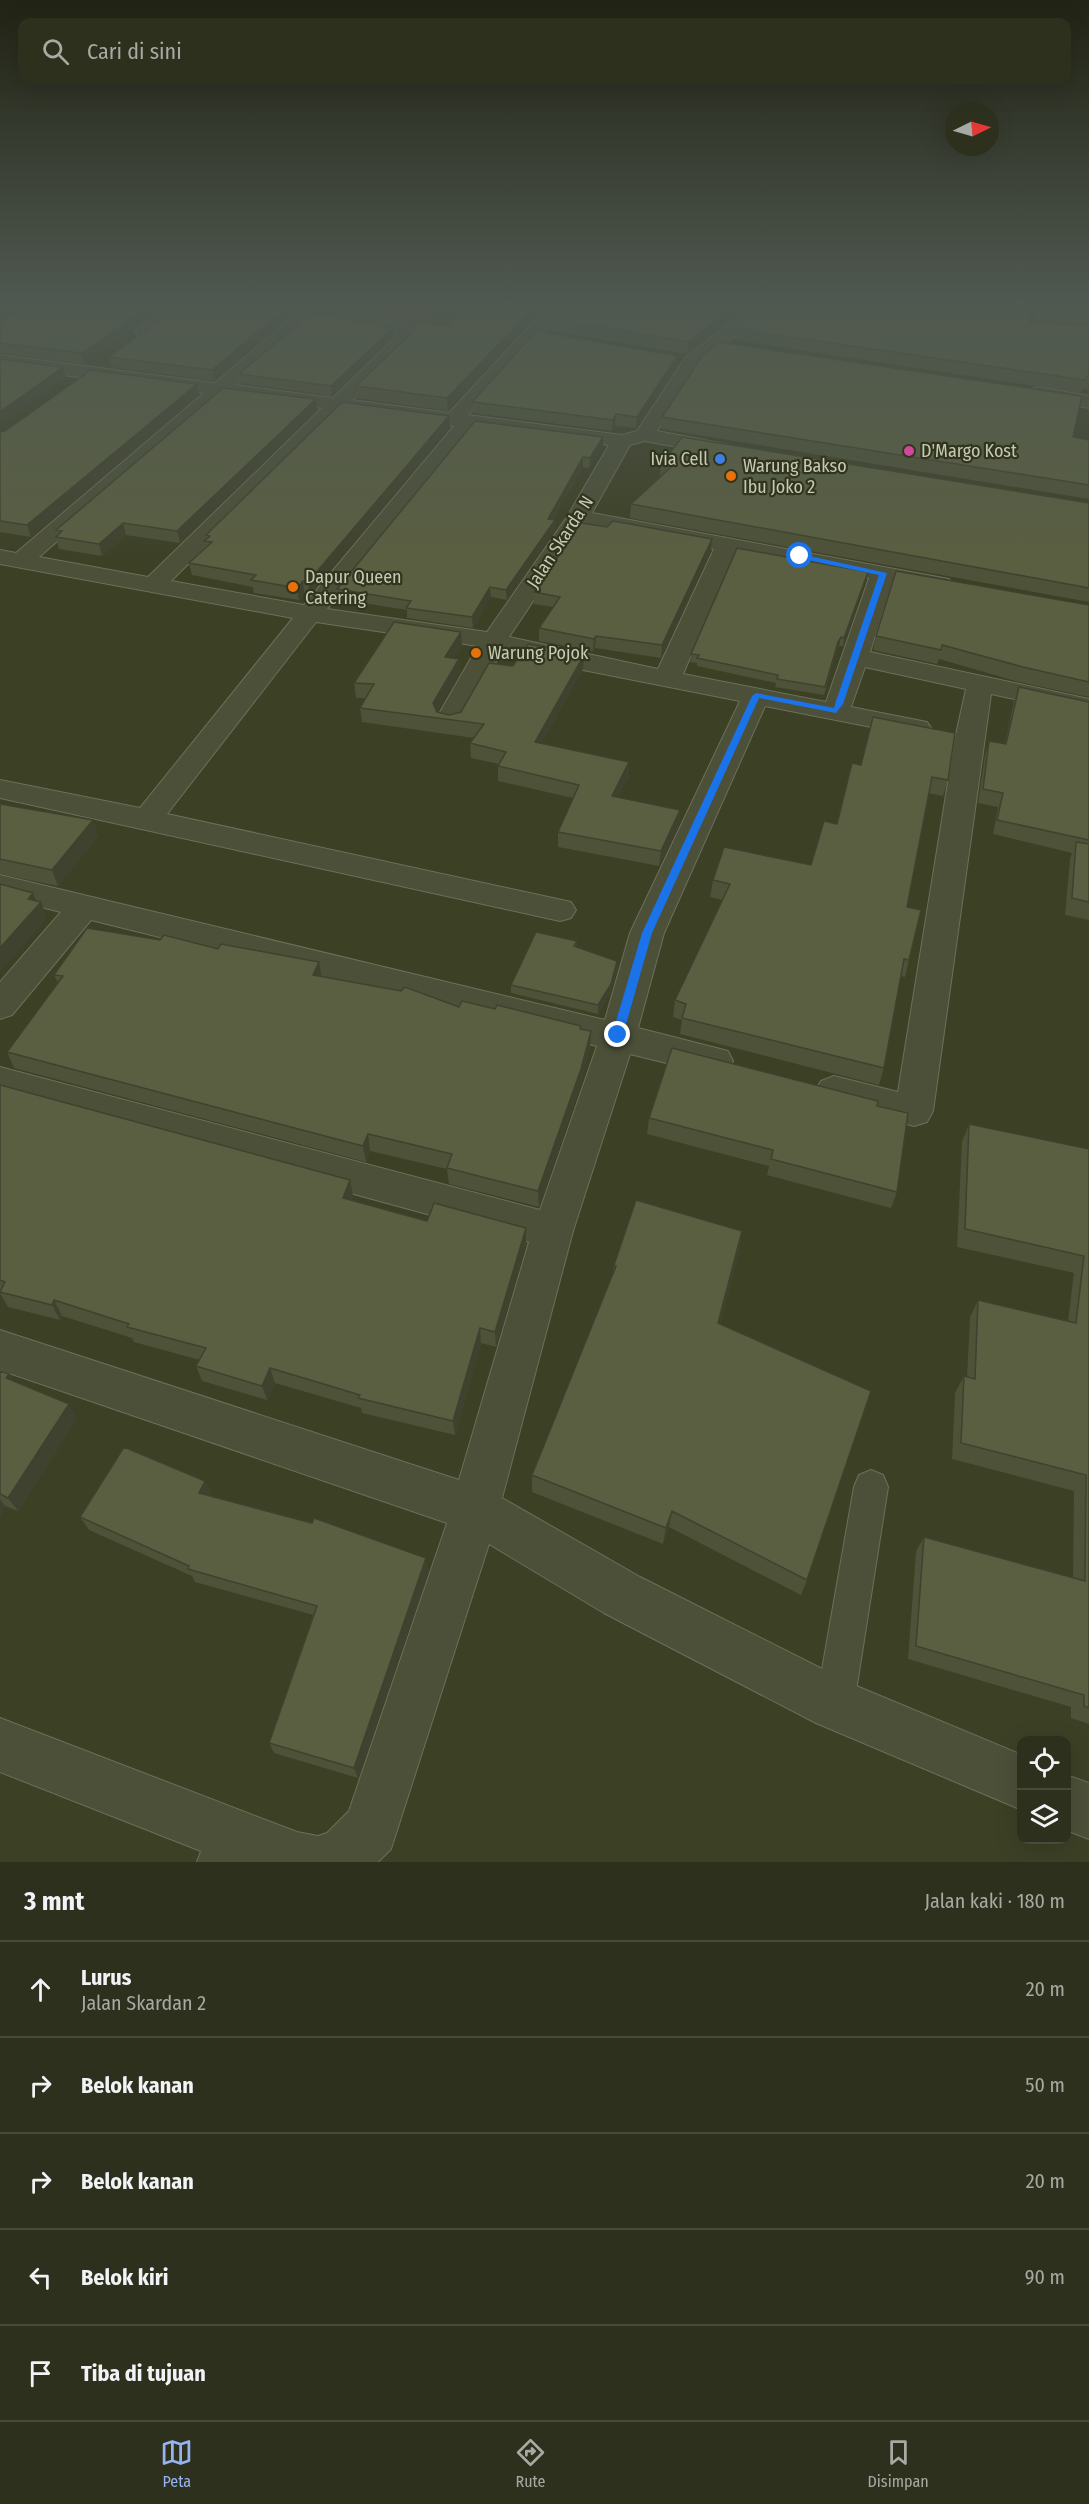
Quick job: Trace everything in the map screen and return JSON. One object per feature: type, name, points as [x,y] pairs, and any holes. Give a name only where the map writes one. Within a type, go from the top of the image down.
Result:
[{"type":"street","points":[[206,389],[460,421],[633,438],[743,453]]},
{"type":"street","points":[[153,585],[353,389]]},
{"type":"street","points":[[147,819],[487,389]]},
{"type":"street","name":"Jalan Skarda N","points":[[450,720],[494,641],[666,389]]},
{"type":"street","points":[[10,559],[215,390]]},
{"type":"street","points":[[1024,391],[1089,402]]},
{"type":"street","points":[[578,517],[963,588]]},
{"type":"street","points":[[668,677],[728,543]]},
{"type":"street","points":[[10,559],[310,614],[494,641],[969,739]]},
{"type":"street","points":[[836,711],[883,573]]},
{"type":"street","points":[[856,657],[977,695],[1088,717]]},
{"type":"street","points":[[804,1084],[914,1111],[977,695]]},
{"type":"street","points":[[324,1862],[344,1856],[371,1829],[475,1509],[553,1231],[618,1035],[647,933],[756,696]]},
{"type":"street","points":[[0,789],[560,910]]},
{"type":"street","points":[[0,886],[618,1035],[749,1070]]},
{"type":"street","points":[[0,1006],[84,906]]},
{"type":"street","points":[[0,1082],[553,1231]]},
{"type":"street","points":[[0,1350],[475,1509],[622,1595],[835,1704],[1017,1781]]},
{"type":"street","points":[[0,1745],[230,1849],[312,1862]]},
{"type":"street","points":[[1071,1804],[1089,1811]]},
{"type":"lane","points":[[835,1704],[871,1487]]},
{"type":"building","points":[[0,389],[32,389],[0,412]]},
{"type":"building","points":[[64,389],[191,389],[27,525],[0,521],[0,432],[5,431]]},
{"type":"building","points":[[222,389],[316,399],[177,531],[123,523],[99,544],[56,537],[62,531],[56,530]]},
{"type":"building","points":[[378,389],[456,389],[447,398]]},
{"type":"building","points":[[484,389],[655,389],[637,417],[616,414],[613,420],[472,402]]},
{"type":"building","points":[[680,389],[1034,389],[1082,396],[1073,437],[1089,440],[1089,485],[662,417]]},
{"type":"building","points":[[342,402],[449,416],[308,582],[303,581],[297,588],[251,580],[256,575],[189,563],[212,542],[204,541],[210,536],[206,535]]},
{"type":"building","points":[[475,421],[603,437],[590,458],[583,457],[548,519],[555,520],[506,590],[490,587],[472,617],[406,608],[411,601],[337,589]]},
{"type":"building","points":[[682,437],[1089,503],[1089,588],[631,504],[672,466],[661,465]]},
{"type":"building","points":[[613,521],[712,539],[662,645],[596,636],[594,639],[539,628],[560,597],[534,592],[581,523],[607,527]]},
{"type":"building","points":[[737,548],[868,572],[844,638],[841,637],[838,642],[825,687],[777,679],[778,675],[697,658],[699,655],[691,654]]},
{"type":"building","points":[[896,571],[1089,605],[1089,682],[942,645],[941,650],[876,636]]},
{"type":"building","points":[[394,622],[461,632],[445,657],[459,659],[433,703],[437,712],[449,715],[461,712],[489,663],[513,666],[528,644],[584,655],[535,742],[629,762],[612,796],[680,810],[661,851],[558,832],[579,785],[498,766],[506,752],[470,743],[484,724],[360,708],[374,684],[354,683]]},
{"type":"building","points":[[1019,687],[1089,702],[1089,840],[997,820],[1003,793],[983,789],[989,741],[1006,744]]},
{"type":"building","points":[[873,717],[955,733],[948,780],[932,777],[907,907],[921,910],[909,960],[904,959],[884,1068],[682,1018],[686,1004],[675,1000],[730,884],[713,880],[724,847],[811,865],[824,821],[837,824],[852,763],[861,765]]},
{"type":"building","points":[[0,804],[93,820],[52,870],[0,859]]},
{"type":"building","points":[[1076,842],[1089,844],[1089,902],[1072,898]]},
{"type":"building","points":[[0,884],[33,893],[28,899],[41,902],[0,948]]},
{"type":"building","points":[[87,928],[160,940],[164,935],[218,949],[221,944],[319,962],[313,975],[401,991],[405,987],[459,1007],[462,1001],[495,1009],[497,1005],[581,1026],[580,1029],[591,1031],[581,1069],[538,1191],[447,1168],[452,1154],[368,1134],[363,1146],[7,1052],[63,976],[54,975]]},
{"type":"building","points":[[536,932],[577,941],[574,946],[617,961],[611,984],[598,1005],[511,985]]},
{"type":"building","points":[[672,1048],[878,1101],[877,1106],[908,1113],[897,1192],[771,1159],[773,1150],[649,1118]]},
{"type":"building","points":[[0,1085],[350,1180],[343,1198],[427,1221],[434,1203],[526,1228],[495,1332],[480,1328],[453,1421],[358,1398],[360,1395],[270,1368],[262,1386],[196,1366],[206,1348],[127,1327],[129,1324],[54,1300],[52,1305],[0,1292],[5,1282],[0,1280]]},
{"type":"building","points":[[969,1124],[1089,1149],[1089,1708],[1084,1706],[1084,1695],[916,1646],[924,1537],[1085,1581],[1086,1475],[961,1443],[964,1376],[975,1379],[978,1300],[1076,1323],[1084,1256],[965,1229]]},
{"type":"building","points":[[636,1200],[742,1231],[718,1323],[871,1391],[807,1580],[672,1511],[666,1528],[532,1475],[616,1266],[614,1265]]},
{"type":"building","points":[[0,1371],[9,1374],[6,1378],[69,1404],[8,1498],[0,1494]]},
{"type":"building","points":[[124,1447],[205,1481],[199,1493],[312,1523],[314,1518],[426,1558],[354,1768],[269,1743],[317,1606],[188,1569],[189,1566],[80,1517]]},
{"type":"place","name":"D'Margo Kost","points":[[909,451]]},
{"type":"place","name":"Ivia Cell","points":[[720,459]]},
{"type":"place","name":"Warung Bakso Ibu Joko 2","points":[[731,476]]},
{"type":"place","name":"Dapur Queen Catering","points":[[293,587]]},
{"type":"place","name":"Warung Pojok","points":[[476,653]]},
{"type":"route","points":[[618,1035],[647,933],[756,696],[836,711],[839,704],[883,573],[800,556]]}]
